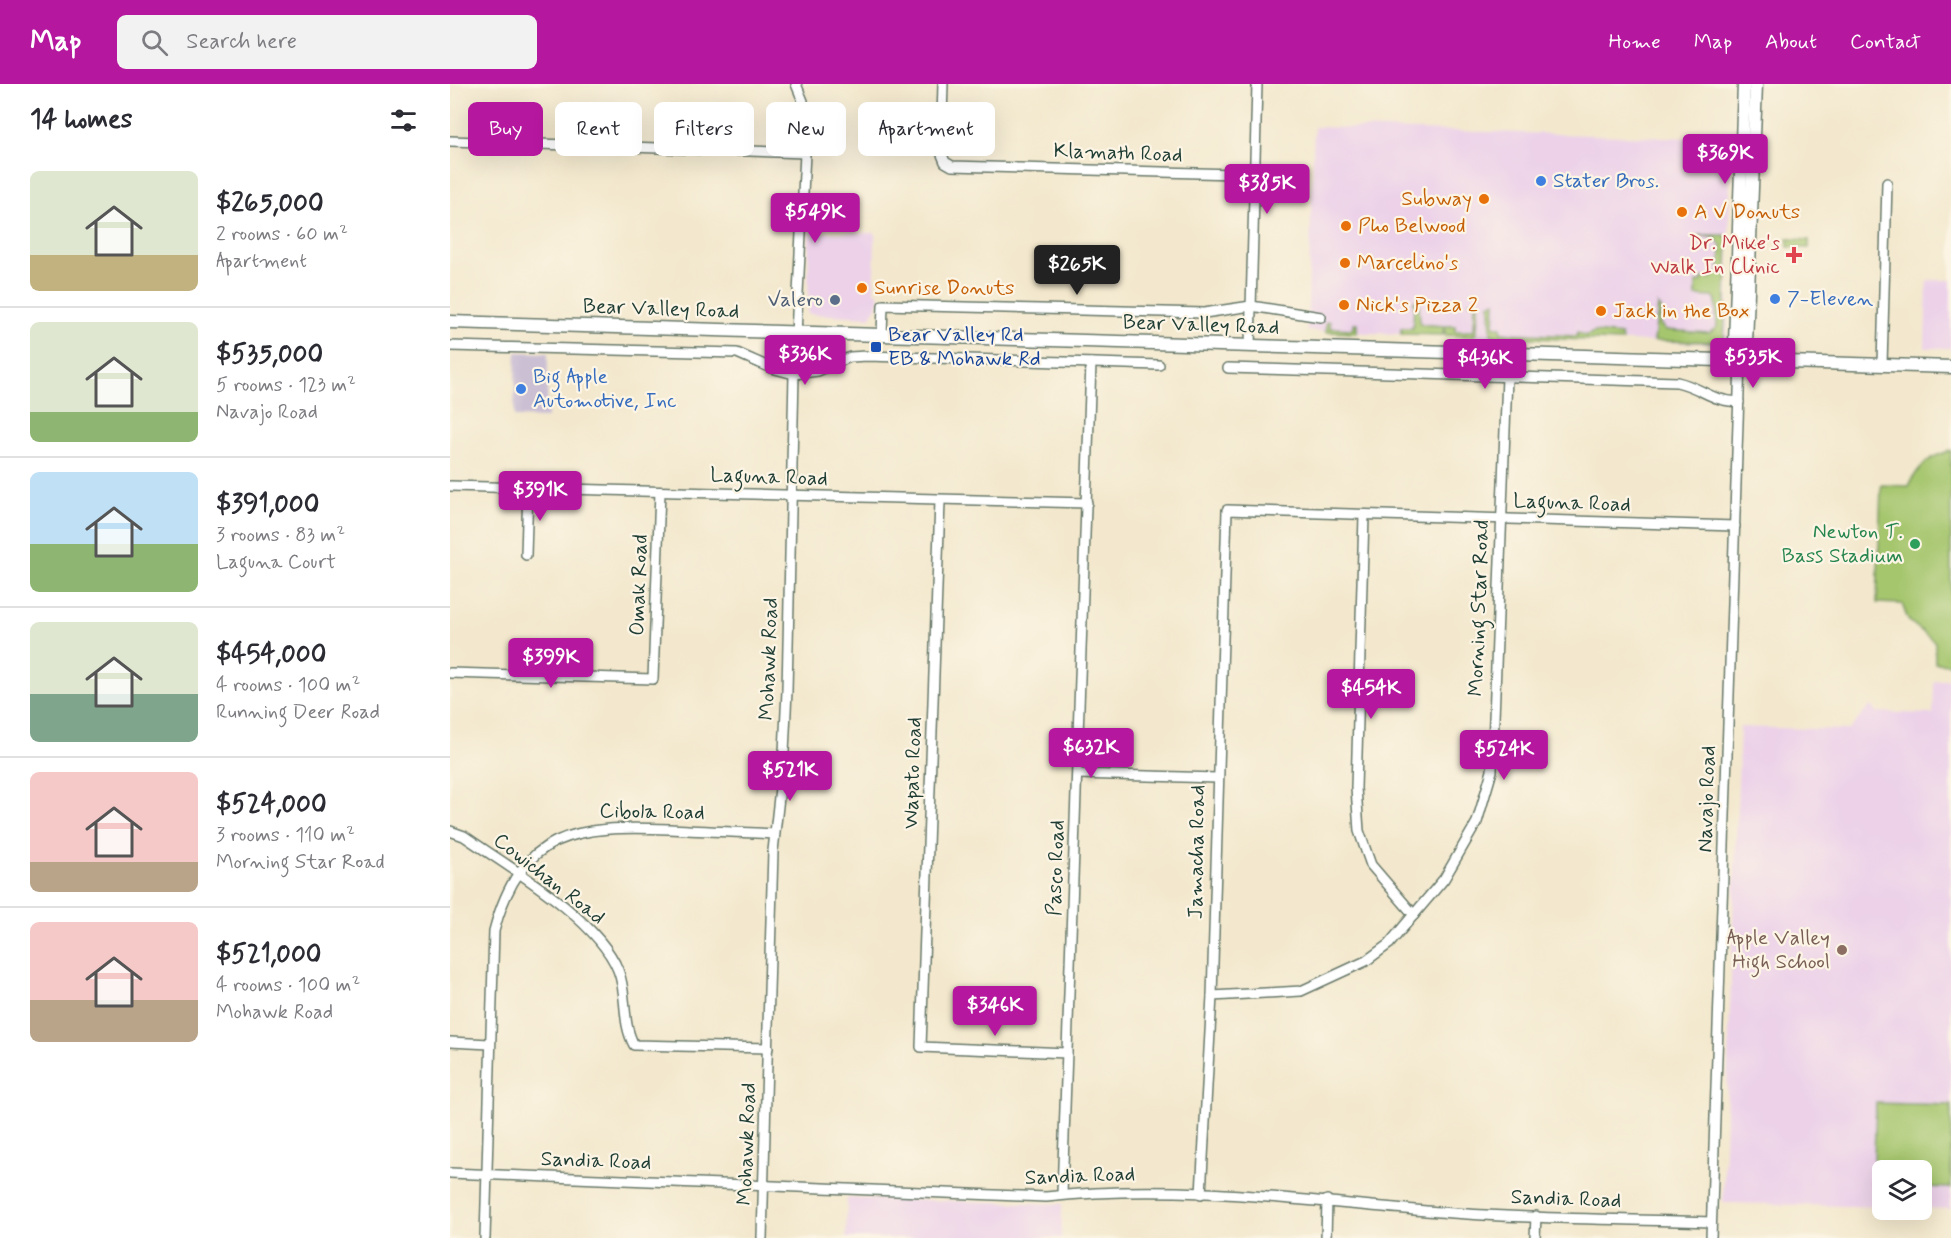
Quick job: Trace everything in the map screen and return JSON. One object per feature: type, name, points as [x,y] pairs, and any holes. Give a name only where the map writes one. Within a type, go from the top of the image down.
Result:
[{"type":"main road","name":"Navajo Road","points":[[1740,362],[1735,343],[1744,84]]},
{"type":"main road","name":"Navajo Road","points":[[1740,362],[1746,344],[1756,84]]},
{"type":"main road","name":"Bear Valley Road","points":[[450,322],[1951,367]]},
{"type":"street","name":"Mohawk Road","points":[[796,84],[803,102]]},
{"type":"street","name":"Klamath Road","points":[[944,84],[941,152],[945,162],[952,166],[1302,176]]},
{"type":"street","points":[[1250,346],[1257,84]]},
{"type":"street","points":[[450,141],[766,152]]},
{"type":"street","name":"Mohawk Road","points":[[762,1238],[774,834],[784,752],[794,374],[798,333],[805,156]]},
{"type":"street","points":[[1882,365],[1887,183]]},
{"type":"street","points":[[882,335],[883,305],[1204,313],[1251,306],[1321,317]]},
{"type":"street","points":[[450,346],[737,353],[771,368],[794,374],[818,371],[850,357],[867,356],[1159,365]]},
{"type":"street","name":"Navajo Road","points":[[1711,1238],[1740,362]]},
{"type":"street","name":"Pasco Road","points":[[1062,1194],[1091,363]]},
{"type":"street","points":[[1228,368],[1677,382],[1699,390],[1714,399],[1739,402]]},
{"type":"street","name":"Morning Star Road","points":[[1212,996],[1301,991],[1365,961],[1389,944],[1444,879],[1477,822],[1492,771],[1507,377]]},
{"type":"street","name":"Laguna Road","points":[[450,486],[940,501],[1087,503]]},
{"type":"street","points":[[526,555],[528,488]]},
{"type":"street","name":"Omak Road","points":[[450,673],[653,679],[660,492]]},
{"type":"street","name":"Wapato Road","points":[[940,501],[921,1047],[1067,1053]]},
{"type":"street","name":"Laguna Road","points":[[1227,510],[1735,526]]},
{"type":"street","name":"Jamacha Road","points":[[1201,1194],[1212,996],[1227,510]]},
{"type":"street","points":[[1364,516],[1356,788],[1359,831],[1371,865],[1414,915]]},
{"type":"street","points":[[1078,774],[1217,778]]},
{"type":"street","name":"Cibola Road","points":[[485,1238],[494,931],[502,900],[517,873],[548,844],[587,830],[624,827],[774,834]]},
{"type":"street","name":"Cowichan Road","points":[[450,831],[465,836],[590,927],[618,968],[626,993],[627,1034],[634,1045],[768,1048]]},
{"type":"street","points":[[450,1042],[490,1044]]},
{"type":"street","name":"Sandia Road","points":[[450,1173],[1046,1197],[1101,1191],[1201,1194],[1327,1200],[1426,1211],[1711,1222]]},
{"type":"street","points":[[1326,1238],[1327,1200]]},
{"type":"street","points":[[1535,1238],[1536,1216]]},
{"type":"shaded area","points":[[1314,127],[1731,139],[1727,344],[1307,331]]},
{"type":"shaded area","points":[[809,232],[875,233],[874,292],[878,293],[880,299],[871,317],[808,314]]},
{"type":"shaded area","points":[[1927,280],[1951,280],[1951,348],[1925,348]]},
{"type":"shaded area","points":[[516,352],[548,353],[547,418],[514,417]]},
{"type":"shaded area","name":"Apple Valley High School","points":[[1951,679],[1951,1209],[1932,1208],[1932,1160],[1872,1160],[1872,1207],[1723,1203],[1740,727],[1849,730],[1870,706],[1877,712],[1933,714],[1934,681]]},
{"type":"shaded area","points":[[847,1198],[1062,1204],[1061,1238],[846,1238]]},
{"type":"green space","points":[[1698,235],[1725,235],[1728,240],[1724,342],[1654,341],[1658,305],[1661,308],[1660,324],[1665,330],[1709,333],[1717,327],[1716,300],[1713,297],[1696,296],[1696,282],[1702,282],[1702,278],[1712,278],[1720,271],[1721,246],[1715,238]]},
{"type":"green space","points":[[1788,239],[1809,240],[1809,248],[1788,247]]},
{"type":"green space","points":[[1414,300],[1419,304],[1420,324],[1444,326],[1443,335],[1401,334],[1401,328],[1413,328]]},
{"type":"green space","points":[[1469,301],[1476,301],[1478,304],[1477,333],[1472,336],[1445,335],[1445,326],[1455,326],[1455,331],[1474,331],[1475,304]]},
{"type":"green space","points":[[1495,301],[1494,327],[1501,327],[1501,333],[1577,336],[1578,332],[1586,336],[1594,332],[1621,335],[1622,341],[1496,337],[1491,334],[1490,304]]},
{"type":"green space","points":[[1326,322],[1330,322],[1330,328],[1353,329],[1354,323],[1357,323],[1357,333],[1326,332]]},
{"type":"green space","name":"Newton T. Bass Stadium","points":[[1951,451],[1951,664],[1935,663],[1935,642],[1908,620],[1902,604],[1877,603],[1881,485],[1909,486],[1916,473],[1926,463],[1937,455]]},
{"type":"green space","points":[[1876,1103],[1951,1105],[1951,1188],[1932,1187],[1932,1160],[1874,1160]]},
{"type":"place","name":"Stater Bros.","points":[[1541,181]]},
{"type":"place","name":"Subway","points":[[1484,199]]},
{"type":"place","name":"A V Donuts","points":[[1682,212]]},
{"type":"place","name":"Pho Belwood","points":[[1346,226]]},
{"type":"place","name":"Dr. Mike's Walk In Clinic","points":[[1794,255]]},
{"type":"place","name":"Marcelino's","points":[[1345,263]]},
{"type":"place","name":"Sunrise Donuts","points":[[862,288]]},
{"type":"place","name":"7-Eleven","points":[[1775,299]]},
{"type":"place","name":"Valero","points":[[835,300]]},
{"type":"place","name":"Nick's Pizza 2","points":[[1344,305]]},
{"type":"place","name":"Jack in the Box","points":[[1601,311]]},
{"type":"place","name":"Bear Valley Rd EB & Mohawk Rd","points":[[876,347]]},
{"type":"place","name":"Big Apple Automotive, Inc","points":[[521,389]]},
{"type":"place","name":"Newton T. Bass Stadium","points":[[1915,544]]},
{"type":"place","name":"Apple Valley High School","points":[[1842,950]]}]
